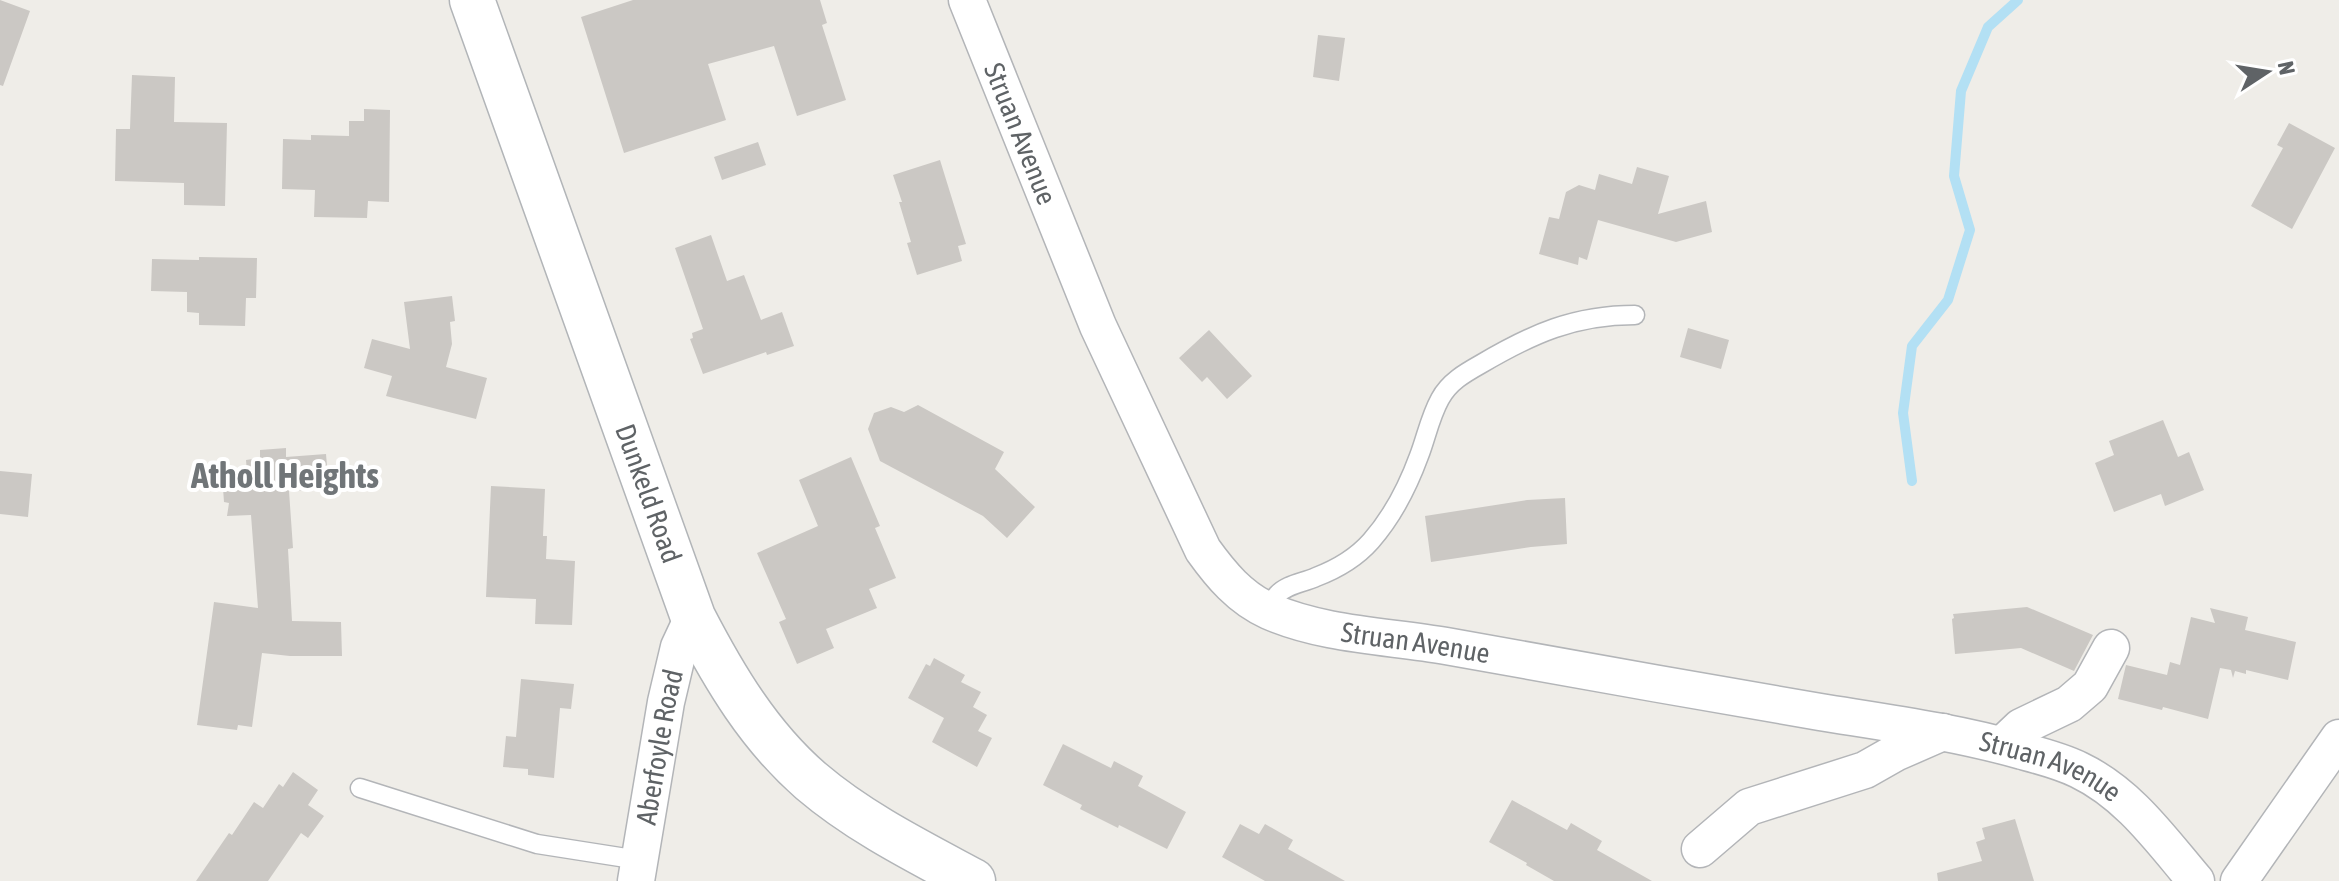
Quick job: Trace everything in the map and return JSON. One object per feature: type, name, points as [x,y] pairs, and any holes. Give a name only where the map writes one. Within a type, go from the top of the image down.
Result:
[{"type":"main road","name":"Dunkeld Road","points":[[472,0],[693,617],[733,690],[812,782],[887,835],[973,881]]},
{"type":"street","name":"Struan Avenue","points":[[967,0],[1098,326],[1203,550],[1245,598],[1267,610],[1323,627],[1943,732],[2002,745],[2067,765],[2107,787],[2135,809],[2196,881]]},
{"type":"street","name":"Aberfoyle Road","points":[[637,870],[666,702],[679,647],[693,617]]},
{"type":"street","points":[[2002,745],[2021,727],[2069,704],[2090,686],[2111,648]]},
{"type":"street","points":[[1700,849],[1749,807],[1865,770],[1943,732]]},
{"type":"street","points":[[2239,881],[2339,738]]},
{"type":"lane","points":[[1267,610],[1287,587],[1315,578],[1351,560],[1372,540],[1400,500],[1447,387],[1514,344],[1549,328],[1583,318],[1635,315]]},
{"type":"lane","points":[[360,788],[537,844],[637,870]]},
{"type":"building","points":[[0,0],[30,11],[3,86],[0,85]]},
{"type":"building","points":[[633,0],[820,0],[827,23],[822,25],[846,100],[797,116],[774,46],[708,64],[726,120],[624,153],[581,17]]},
{"type":"building","points":[[1318,35],[1345,38],[1339,81],[1313,77]]},
{"type":"building","points":[[132,75],[175,77],[174,122],[227,123],[225,206],[184,205],[184,183],[115,181],[116,129],[130,129]]},
{"type":"building","points":[[364,109],[390,110],[389,202],[368,201],[367,218],[314,217],[315,190],[282,189],[283,139],[311,140],[311,135],[349,136],[349,121],[364,121]]},
{"type":"building","points":[[2289,123],[2335,148],[2292,229],[2251,206],[2283,148],[2277,145]]},
{"type":"building","points":[[758,142],[766,165],[722,180],[714,157]]},
{"type":"building","points":[[940,160],[966,244],[958,246],[962,261],[917,275],[907,243],[911,242],[899,202],[902,202],[893,175]]},
{"type":"building","points":[[1637,167],[1669,176],[1658,214],[1706,201],[1712,232],[1676,242],[1598,220],[1587,260],[1579,257],[1578,265],[1539,254],[1549,217],[1559,219],[1566,192],[1579,185],[1595,190],[1599,174],[1632,184]]},
{"type":"building","points":[[711,235],[727,281],[744,275],[761,320],[782,312],[794,346],[767,355],[766,352],[703,374],[690,339],[693,338],[692,333],[703,329],[675,248]]},
{"type":"building","points":[[199,257],[257,258],[256,298],[246,298],[245,326],[199,325],[199,313],[187,312],[187,292],[151,291],[152,259],[199,260]]},
{"type":"building","points":[[452,296],[455,321],[450,322],[452,344],[446,367],[487,378],[476,419],[386,396],[392,376],[364,368],[372,339],[410,349],[404,302]]},
{"type":"building","points":[[1688,328],[1729,340],[1721,369],[1680,357]]},
{"type":"building","points":[[1209,330],[1252,376],[1227,399],[1207,377],[1202,382],[1179,358]]},
{"type":"building","points":[[918,405],[1004,452],[995,469],[1035,507],[1007,538],[983,516],[880,461],[868,429],[874,413],[891,407],[904,412]]},
{"type":"building","points":[[2163,420],[2178,457],[2189,452],[2204,490],[2165,506],[2161,494],[2114,512],[2095,463],[2114,455],[2109,441]]},
{"type":"building","points":[[286,448],[286,457],[326,454],[329,489],[289,491],[293,548],[288,549],[292,621],[341,622],[342,656],[262,653],[252,727],[238,725],[237,730],[197,725],[214,602],[258,608],[251,515],[227,516],[229,503],[224,502],[222,474],[247,472],[246,460],[260,458],[260,450]]},
{"type":"building","points":[[851,457],[880,526],[875,528],[896,578],[869,589],[877,608],[826,629],[834,648],[797,664],[779,622],[786,619],[757,553],[818,526],[799,480]]},
{"type":"building","points":[[0,471],[32,474],[28,517],[0,514]]},
{"type":"building","points":[[491,486],[545,489],[543,536],[547,536],[546,559],[575,561],[572,625],[535,624],[536,599],[486,597]]},
{"type":"building","points":[[1565,498],[1567,544],[1431,562],[1425,516],[1527,500]]},
{"type":"building","points":[[2027,607],[2093,635],[2074,671],[2021,648],[1955,654],[1953,614]]},
{"type":"building","points":[[2210,608],[2248,617],[2245,630],[2296,642],[2288,680],[2246,670],[2246,674],[2235,671],[2233,678],[2231,670],[2220,668],[2208,719],[2118,699],[2126,665],[2167,675],[2170,662],[2180,665],[2191,617],[2215,623]]},
{"type":"building","points":[[934,658],[965,675],[961,682],[981,692],[973,707],[987,715],[978,731],[992,738],[977,767],[932,742],[944,718],[908,698],[926,664],[930,666]]},
{"type":"building","points":[[521,679],[574,684],[571,709],[560,708],[554,778],[528,775],[528,769],[503,767],[506,736],[516,737]]},
{"type":"building","points":[[1063,744],[1111,768],[1114,761],[1143,776],[1138,786],[1186,812],[1167,849],[1080,809],[1082,805],[1043,785]]},
{"type":"building","points":[[293,772],[318,790],[308,805],[324,816],[308,838],[301,833],[268,881],[196,881],[254,802],[263,808],[279,784],[283,787]]},
{"type":"building","points":[[1512,800],[1567,830],[1571,823],[1602,841],[1597,850],[1652,881],[1554,881],[1526,865],[1489,842]]},
{"type":"building","points":[[2015,819],[2034,881],[1938,881],[1937,873],[1982,861],[1976,842],[1985,839],[1982,828]]},
{"type":"building","points":[[1240,824],[1259,834],[1265,824],[1293,840],[1288,849],[1345,881],[1265,881],[1222,857]]},
{"type":"waterway","points":[[1912,481],[1903,413],[1912,346],[1948,300],[1970,230],[1954,176],[1961,91],[1988,27],[2018,0]]},
{"type":"district","name":"Atholl Heights","points":[[285,475]]}]
